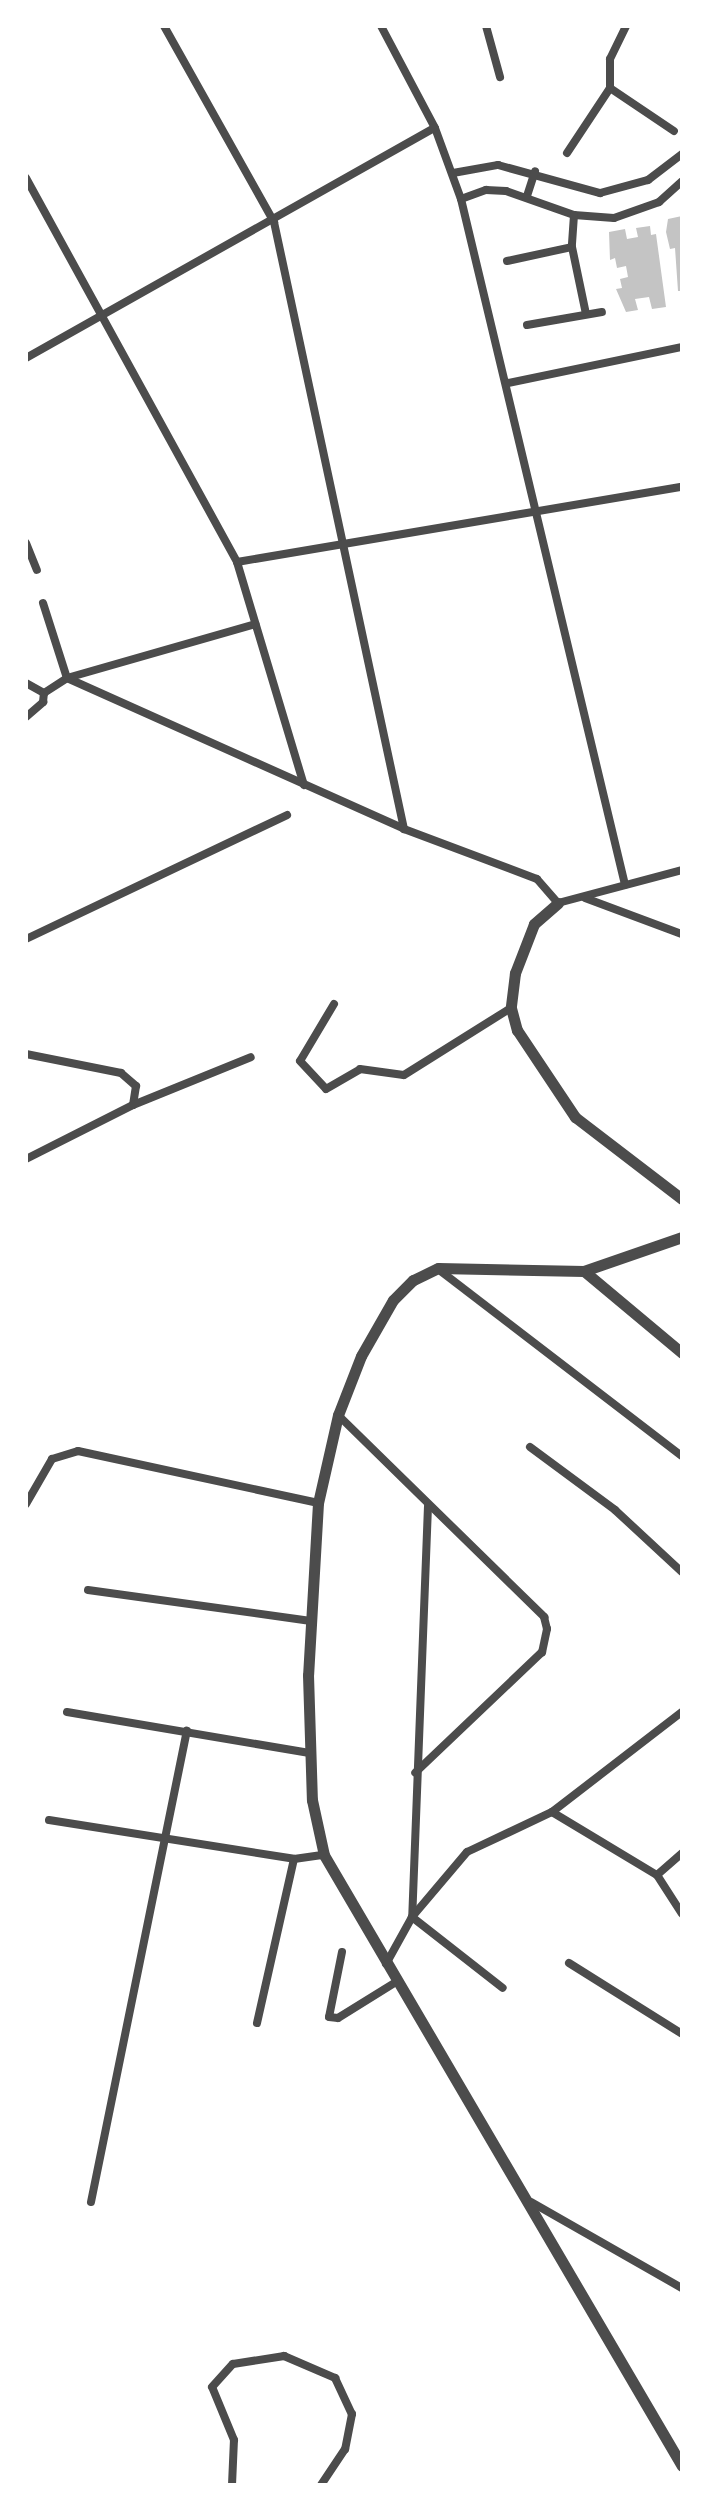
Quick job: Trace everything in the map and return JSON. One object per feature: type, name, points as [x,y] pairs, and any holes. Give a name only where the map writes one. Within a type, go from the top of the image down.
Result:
[{"type":"street","points":[[164,26],[274,222],[404,829]]},
{"type":"street","points":[[381,26],[435,128],[461,199],[508,383],[625,885]]},
{"type":"street","points":[[486,26],[500,77]]},
{"type":"street","points":[[567,153],[610,88],[610,59],[626,26]]},
{"type":"street","points":[[610,88],[674,131]]},
{"type":"street","points":[[26,358],[274,222],[435,128]]},
{"type":"street","points":[[453,173],[481,164],[535,171],[586,190],[625,190],[648,180],[682,154]]},
{"type":"street","points":[[527,196],[535,171]]},
{"type":"street","points":[[26,178],[237,562],[304,785]]},
{"type":"street","points":[[461,199],[486,190],[527,196],[574,215],[614,218],[659,202],[682,181]]},
{"type":"street","points":[[574,215],[572,247],[586,314]]},
{"type":"street","points":[[507,261],[572,247]]},
{"type":"street","points":[[527,325],[602,312]]},
{"type":"street","points":[[508,383],[682,347]]},
{"type":"street","points":[[237,562],[682,487]]},
{"type":"street","points":[[26,543],[37,570]]},
{"type":"street","points":[[43,603],[67,678],[404,829],[537,879],[558,903]]},
{"type":"street","points":[[44,693],[67,678],[255,624]]},
{"type":"street","points":[[26,683],[44,693]]},
{"type":"street","points":[[26,717],[43,702],[44,693]]},
{"type":"street","points":[[26,939],[287,815]]},
{"type":"street","points":[[682,870],[558,903],[534,924],[523,948],[511,1008],[517,1030],[575,1117],[682,1199]]},
{"type":"street","points":[[585,897],[682,934]]},
{"type":"street","points":[[334,1004],[300,1061],[326,1089],[360,1069],[404,1075],[511,1008]]},
{"type":"street","points":[[26,1054],[121,1073],[136,1086],[133,1105]]},
{"type":"street","points":[[26,1159],[133,1105],[251,1057]]},
{"type":"street","points":[[681,2461],[531,2202],[396,1982],[324,1855],[312,1800],[310,1753],[311,1621],[318,1503],[338,1415],[361,1356],[393,1300],[413,1280],[438,1268],[584,1271],[682,1237]]},
{"type":"street","points":[[438,1268],[682,1456]]},
{"type":"street","points":[[584,1271],[682,1353]]},
{"type":"street","points":[[338,1415],[544,1617],[548,1641],[415,1773]]},
{"type":"street","points":[[530,1447],[615,1510],[682,1572]]},
{"type":"street","points":[[26,1504],[52,1459],[63,1452],[87,1452],[318,1503]]},
{"type":"street","points":[[412,1917],[415,1773],[428,1506]]},
{"type":"street","points":[[88,1590],[311,1621]]},
{"type":"street","points":[[67,1712],[310,1753]]},
{"type":"street","points":[[386,1965],[412,1917],[467,1852],[552,1812],[682,1712]]},
{"type":"street","points":[[91,2202],[187,1731]]},
{"type":"street","points":[[552,1812],[657,1875],[682,1914]]},
{"type":"street","points":[[49,1820],[294,1859],[324,1855]]},
{"type":"street","points":[[657,1875],[682,1853]]},
{"type":"street","points":[[257,2023],[294,1859]]},
{"type":"street","points":[[412,1917],[503,1988]]},
{"type":"street","points":[[342,1952],[329,2017],[338,2018],[396,1982]]},
{"type":"street","points":[[569,1963],[682,2034]]},
{"type":"street","points":[[531,2202],[682,2288]]},
{"type":"street","points":[[232,2485],[237,2457],[211,2396],[215,2379],[233,2364],[261,2357],[304,2362],[335,2378],[352,2414],[350,2432],[321,2485]]},
{"type":"building","points":[[682,216],[682,291],[678,291],[675,248],[670,249],[666,232],[668,219]]},
{"type":"building","points":[[650,226],[651,235],[656,234],[666,307],[652,309],[649,297],[635,299],[638,310],[626,312],[616,289],[622,288],[620,279],[628,277],[626,266],[617,268],[615,258],[610,260],[609,232],[625,229],[627,239],[638,237],[636,228]]}]
